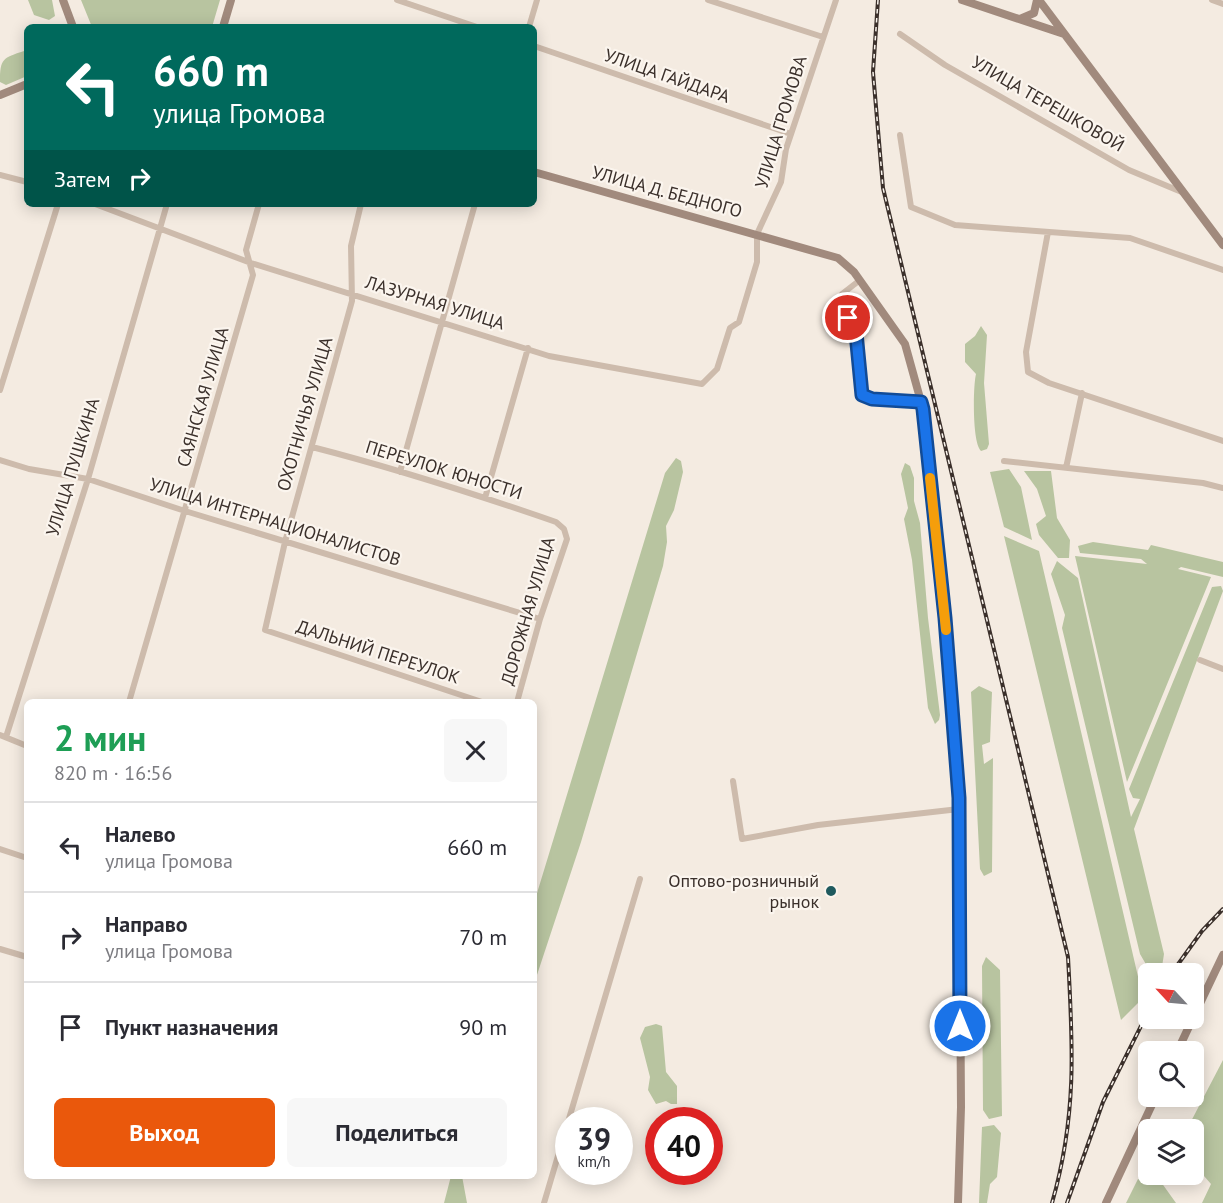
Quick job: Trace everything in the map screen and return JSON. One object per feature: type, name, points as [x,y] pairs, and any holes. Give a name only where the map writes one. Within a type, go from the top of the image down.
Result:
[{"type":"street","points":[[63,0],[73,24]]},
{"type":"street","points":[[224,24],[231,0]]},
{"type":"street","points":[[397,0],[468,24]]},
{"type":"street","points":[[530,24],[537,0]]},
{"type":"street","points":[[708,0],[823,37]]},
{"type":"street","name":"УЛИЦА ГРОМОВА","points":[[739,322],[757,262],[757,234],[781,182],[791,134],[836,0]]},
{"type":"street","points":[[962,0],[1064,34]]},
{"type":"street","points":[[1019,19],[1028,18],[1035,13],[1038,0]]},
{"type":"street","name":"УЛИЦА ТЕРЕШКОВОЙ","points":[[1038,0],[1223,245]]},
{"type":"street","points":[[1212,0],[1223,4]]},
{"type":"street","name":"УЛИЦА ТЕРЕШКОВОЙ","points":[[900,34],[945,65],[1129,170],[1184,193]]},
{"type":"street","name":"УЛИЦА ГАЙДАРА","points":[[537,47],[791,134]]},
{"type":"street","points":[[0,95],[24,85]]},
{"type":"street","points":[[900,135],[910,207],[955,225],[1130,238],[1223,270]]},
{"type":"street","name":"УЛИЦА Д. БЕДНОГО","points":[[537,173],[838,258],[860,280],[905,345],[921,402],[945,618],[959,809],[961,1107],[958,1203]]},
{"type":"street","points":[[0,175],[24,181]]},
{"type":"street","points":[[0,390],[57,207]]},
{"type":"street","name":"ЛАЗУРНАЯ УЛИЦА","points":[[103,207],[251,263],[549,356],[702,384],[717,369],[730,328],[739,322]]},
{"type":"street","name":"УЛИЦА ПУШКИНА","points":[[3,736],[88,479],[167,207]]},
{"type":"street","name":"САЯНСКАЯ УЛИЦА","points":[[130,699],[254,275],[246,250],[258,207]]},
{"type":"street","name":"ОХОТНИЧЬЯ УЛИЦА","points":[[265,630],[285,542],[353,293],[351,246],[360,207]]},
{"type":"street","points":[[400,472],[474,207]]},
{"type":"street","points":[[1048,232],[1025,364],[1028,372],[1049,383],[1223,441]]},
{"type":"street","points":[[860,280],[842,294],[839,303],[856,333],[862,395],[872,399],[921,402]]},
{"type":"street","points":[[485,498],[528,348]]},
{"type":"street","points":[[1066,468],[1082,393]]},
{"type":"street","name":"ПЕРЕУЛОК ЮНОСТИ","points":[[312,447],[485,498],[556,522],[564,529]]},
{"type":"street","name":"УЛИЦА ИНТЕРНАЦИОНАЛИСТОВ","points":[[0,460],[88,479],[185,512],[540,619]]},
{"type":"street","points":[[1004,461],[1203,483],[1223,488]]},
{"type":"street","name":"ДОРОЖНАЯ УЛИЦА","points":[[519,699],[540,619],[567,539],[564,529]]},
{"type":"street","name":"ДАЛЬНИЙ ПЕРЕУЛОК","points":[[265,630],[473,699]]},
{"type":"street","points":[[1200,660],[1223,669]]},
{"type":"street","points":[[3,736],[24,745]]},
{"type":"street","points":[[734,781],[742,839],[818,825],[959,809]]},
{"type":"street","points":[[0,849],[24,857]]},
{"type":"street","points":[[544,1203],[640,879]]},
{"type":"street","points":[[0,949],[24,956]]},
{"type":"street","points":[[1204,994],[1223,955]]},
{"type":"street","points":[[1106,1203],[1151,1107]]},
{"type":"green space","points":[[28,0],[52,0],[55,16],[49,20],[34,15]]},
{"type":"green space","points":[[81,0],[220,0],[213,24],[91,24]]},
{"type":"green space","points":[[24,51],[24,77],[6,85],[0,82],[1,68],[4,60]]},
{"type":"green space","points":[[981,326],[987,335],[984,383],[989,444],[987,449],[981,451],[975,426],[976,374],[965,362],[965,344],[975,336]]},
{"type":"green space","points":[[676,458],[681,461],[683,472],[674,510],[666,526],[667,542],[663,566],[581,842],[537,975],[537,893],[665,473]]},
{"type":"green space","points":[[905,463],[910,466],[914,478],[914,501],[920,523],[928,618],[940,715],[935,724],[928,708],[912,560],[904,519],[908,508],[901,474]]},
{"type":"green space","points":[[1009,469],[1021,487],[1032,540],[1004,527],[990,472]]},
{"type":"green space","points":[[1024,471],[1051,471],[1057,518],[1070,540],[1069,558],[1058,558],[1039,535],[1036,524],[1046,516],[1037,489]]},
{"type":"green space","points":[[1004,536],[1039,551],[1138,977],[1138,1003],[1121,1020]]},
{"type":"green space","points":[[1093,542],[1148,550],[1151,545],[1223,562],[1223,577],[1181,567],[1178,569],[1211,577],[1127,782],[1075,556],[1147,564],[1141,559],[1080,553],[1078,546]]},
{"type":"green space","points":[[1057,561],[1078,578],[1131,817],[1140,799],[1133,798],[1129,789],[1212,587],[1221,586],[1223,591],[1134,829],[1164,954],[1163,963],[1145,963],[1140,954],[1062,628],[1065,615],[1051,574]]},
{"type":"green space","points":[[979,686],[992,692],[990,742],[982,745],[984,764],[993,758],[992,872],[984,876],[980,869],[971,692]]},
{"type":"green space","points":[[986,957],[1000,970],[1002,1116],[989,1119],[983,1110],[982,966]]},
{"type":"green space","points":[[656,1024],[662,1026],[666,1072],[677,1086],[677,1104],[666,1101],[656,1104],[648,1090],[650,1077],[640,1038],[645,1027]]},
{"type":"green space","points":[[1223,1060],[1223,1203],[1202,1203],[1211,1184],[1204,1176],[1204,1119],[1192,1119],[1198,1107],[1204,1107],[1204,1096]]},
{"type":"green space","points":[[994,1125],[1001,1133],[997,1177],[990,1184],[987,1203],[979,1203],[982,1127]]},
{"type":"green space","points":[[450,1179],[463,1179],[467,1203],[444,1203]]},
{"type":"green space","points":[[1138,1179],[1138,1185],[1163,1185],[1176,1203],[1126,1203]]},
{"type":"railway","points":[[878,0],[873,72],[883,188],[1068,957],[1071,1081],[1066,1140],[1052,1203]]},
{"type":"railway","points":[[1179,963],[1202,931],[1223,909]]},
{"type":"railway","points":[[1067,1203],[1103,1102],[1140,1029]]},
{"type":"slow traffic","points":[[930,478],[946,630]]},
{"type":"place","name":"Оптово-розничный рынок","points":[[831,891]]},
{"type":"route","points":[[848,318],[856,333],[862,395],[872,399],[921,402],[923,409],[945,618],[959,798],[960,1026]]}]
